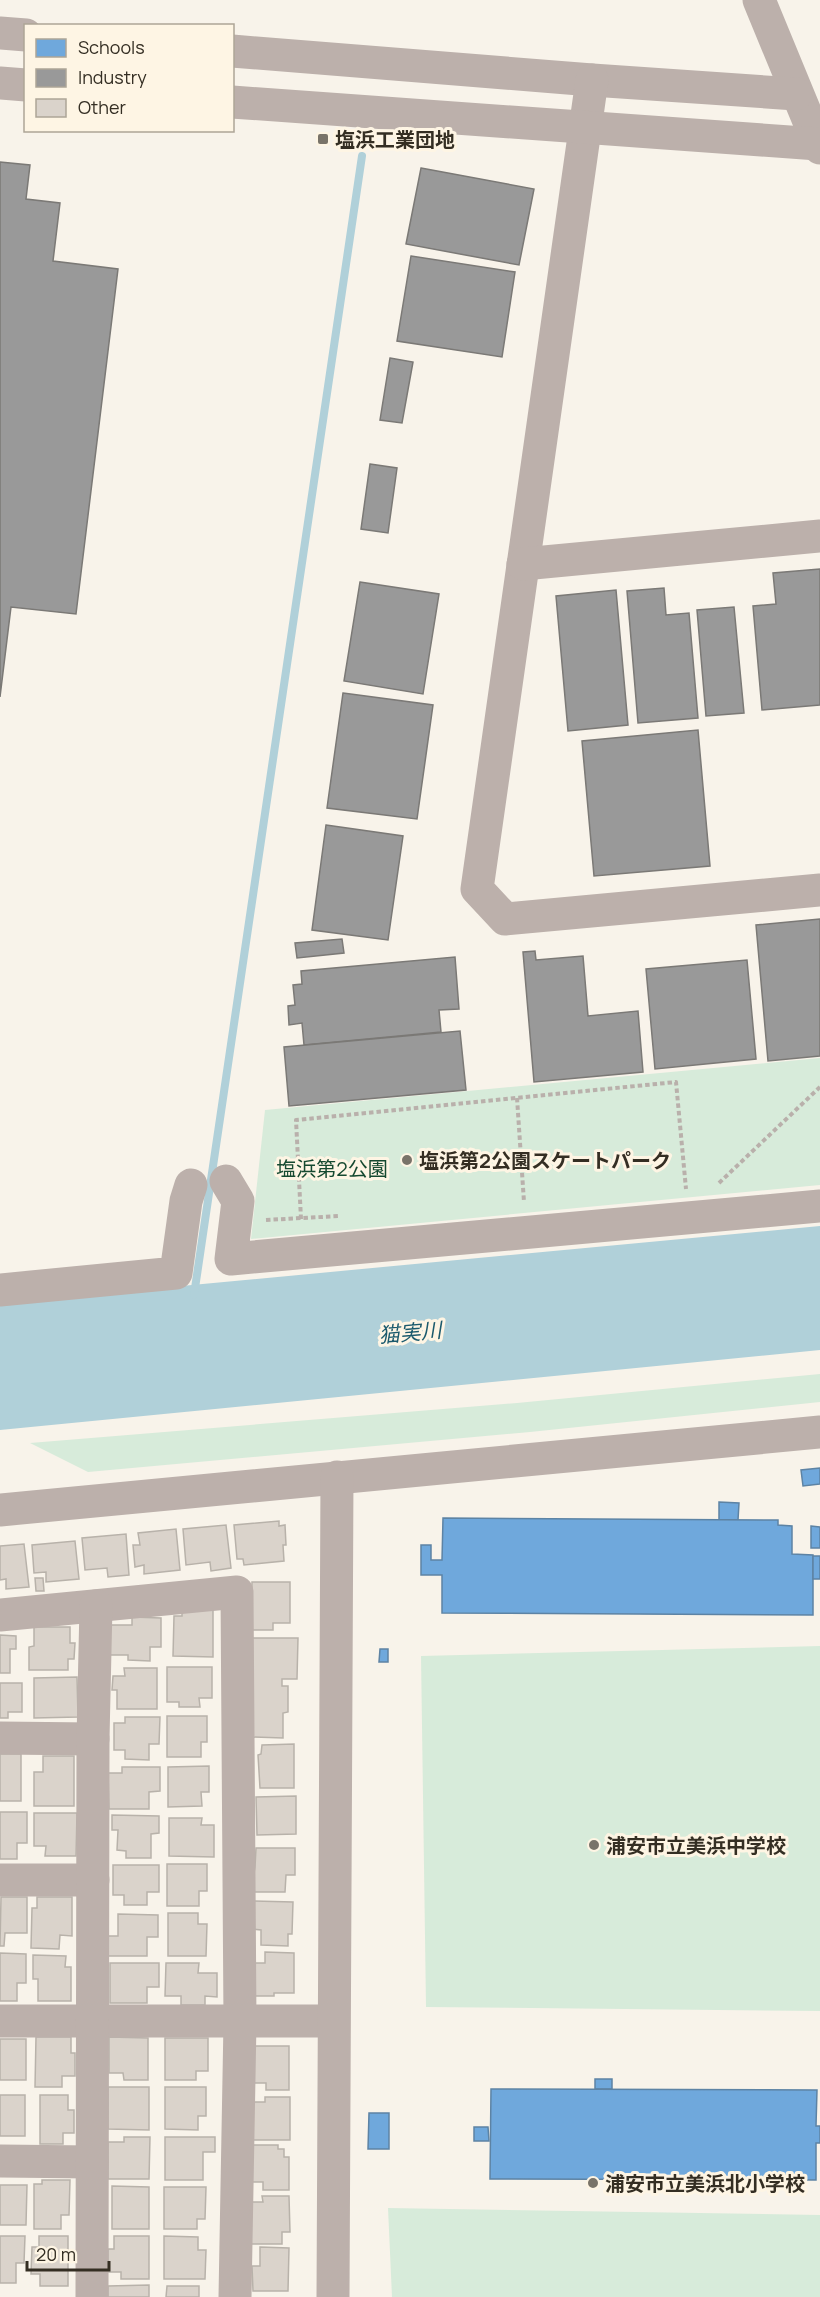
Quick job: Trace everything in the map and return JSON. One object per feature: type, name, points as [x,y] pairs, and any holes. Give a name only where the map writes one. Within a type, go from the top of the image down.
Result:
[{"type":"street","points":[[234,102],[585,126],[819,146],[759,0]]},
{"type":"street","points":[[0,33],[24,34]]},
{"type":"street","points":[[234,51],[796,94]]},
{"type":"street","points":[[592,80],[477,890],[505,919],[820,890]]},
{"type":"street","points":[[0,83],[24,85]]},
{"type":"street","points":[[523,564],[820,536]]},
{"type":"street","points":[[226,1181],[238,1201],[231,1259],[820,1206]]},
{"type":"street","points":[[0,1290],[176,1273],[186,1201],[191,1185]]},
{"type":"street","points":[[0,1510],[820,1432]]},
{"type":"street","points":[[333,2297],[337,1477]]},
{"type":"street","points":[[0,1615],[237,1592],[240,2022],[235,2297]]},
{"type":"street","points":[[92,2297],[93,1739],[96,1606]]},
{"type":"street","points":[[0,1738],[93,1739]]},
{"type":"street","points":[[0,1880],[93,1880]]},
{"type":"street","points":[[0,2021],[333,2021]]},
{"type":"street","points":[[0,2161],[92,2162]]},
{"type":"path","points":[[301,1219],[296,1120],[676,1082],[686,1190]]},
{"type":"path","points":[[714,1188],[820,1087]]},
{"type":"path","points":[[517,1098],[524,1202]]},
{"type":"green space","name":"塩浜第2公園","points":[[820,1058],[820,1185],[251,1239],[265,1110]]},
{"type":"green space","points":[[820,1374],[820,1402],[530,1432],[88,1472],[30,1443],[517,1403]]},
{"type":"green space","points":[[820,1646],[820,2011],[426,2007],[421,1656]]},
{"type":"green space","points":[[388,2208],[820,2215],[820,2297],[392,2297]]},
{"type":"water","name":"猫実川","points":[[820,1226],[820,1350],[0,1430],[0,1303]]},
{"type":"building: Schools","points":[[820,1468],[820,1484],[803,1486],[801,1470]]},
{"type":"building: Schools","points":[[719,1502],[739,1503],[738,1520],[719,1520]]},
{"type":"building: Schools","points":[[443,1518],[778,1520],[778,1525],[792,1526],[792,1554],[813,1555],[813,1615],[442,1613],[442,1575],[421,1575],[421,1545],[431,1545],[431,1560],[442,1560]]},
{"type":"building: Schools","points":[[811,1526],[820,1527],[820,1548],[811,1548]]},
{"type":"building: Schools","points":[[813,1556],[820,1556],[820,1579],[813,1579]]},
{"type":"building: Schools","points":[[380,1649],[388,1649],[388,1662],[379,1662]]},
{"type":"building: Schools","points":[[595,2079],[612,2079],[612,2089],[595,2089]]},
{"type":"building: Schools","points":[[491,2089],[817,2090],[816,2126],[820,2126],[820,2143],[816,2143],[816,2180],[490,2179]]},
{"type":"building: Schools","points":[[369,2113],[389,2113],[389,2149],[368,2149]]},
{"type":"building: Schools","points":[[474,2127],[488,2127],[489,2141],[474,2141]]},
{"type":"building: Industry","points":[[0,162],[30,165],[26,199],[60,203],[53,261],[118,269],[76,614],[11,607],[0,697]]},
{"type":"building: Industry","points":[[421,168],[534,189],[519,265],[406,244]]},
{"type":"building: Industry","points":[[411,256],[515,272],[502,357],[397,341]]},
{"type":"building: Industry","points":[[390,358],[413,362],[402,423],[380,420]]},
{"type":"building: Industry","points":[[370,464],[397,468],[388,533],[361,529]]},
{"type":"building: Industry","points":[[820,569],[820,705],[762,710],[753,606],[776,604],[773,573]]},
{"type":"building: Industry","points":[[360,582],[439,594],[423,694],[344,681]]},
{"type":"building: Industry","points":[[664,588],[666,615],[689,613],[698,718],[638,723],[627,591]]},
{"type":"building: Industry","points":[[616,590],[628,725],[568,731],[556,596]]},
{"type":"building: Industry","points":[[734,607],[744,713],[706,716],[697,610]]},
{"type":"building: Industry","points":[[343,693],[433,705],[417,819],[327,808]]},
{"type":"building: Industry","points":[[698,730],[710,866],[594,876],[582,741]]},
{"type":"building: Industry","points":[[326,825],[403,836],[388,940],[312,930]]},
{"type":"building: Industry","points":[[820,919],[820,1056],[768,1061],[756,925]]},
{"type":"building: Industry","points":[[342,939],[344,953],[297,958],[295,943]]},
{"type":"building: Industry","points":[[535,951],[536,960],[583,956],[588,1016],[638,1011],[643,1072],[534,1082],[523,952]]},
{"type":"building: Industry","points":[[455,957],[459,1009],[439,1010],[441,1032],[304,1045],[302,1023],[289,1025],[288,1006],[295,1005],[293,985],[302,984],[301,971]]},
{"type":"building: Industry","points":[[747,960],[756,1059],[655,1069],[646,969]]},
{"type":"building: Industry","points":[[460,1031],[466,1090],[289,1106],[284,1047]]},
{"type":"building: Other","points":[[279,1521],[279,1526],[285,1525],[284,1561],[244,1565],[243,1559],[237,1559],[234,1525]]},
{"type":"building: Other","points":[[226,1525],[231,1568],[211,1571],[210,1562],[186,1565],[183,1529]]},
{"type":"building: Other","points":[[176,1529],[180,1570],[144,1574],[144,1565],[135,1567],[133,1545],[140,1545],[138,1533]]},
{"type":"building: Other","points":[[126,1534],[129,1575],[108,1577],[107,1568],[85,1570],[82,1538]]},
{"type":"building: Other","points":[[75,1541],[79,1579],[46,1582],[46,1572],[34,1573],[32,1545]]},
{"type":"building: Other","points":[[24,1544],[29,1587],[6,1589],[6,1579],[0,1580],[0,1546]]},
{"type":"building: Other","points":[[35,1578],[43,1578],[44,1591],[36,1591]]},
{"type":"building: Other","points":[[252,1582],[290,1582],[290,1623],[273,1623],[273,1630],[251,1630]]},
{"type":"building: Other","points":[[182,1610],[213,1610],[213,1657],[173,1656],[174,1616],[182,1616]]},
{"type":"building: Other","points":[[132,1617],[161,1618],[161,1647],[150,1647],[150,1661],[128,1660],[128,1655],[109,1655],[110,1625],[132,1625]]},
{"type":"building: Other","points":[[34,1627],[70,1627],[70,1643],[75,1643],[74,1659],[68,1659],[68,1670],[29,1670],[29,1647],[34,1646]]},
{"type":"building: Other","points":[[0,1635],[16,1636],[16,1649],[10,1649],[10,1673],[0,1673]]},
{"type":"building: Other","points":[[252,1638],[298,1638],[297,1679],[282,1679],[282,1686],[288,1686],[288,1712],[283,1713],[283,1738],[252,1737]]},
{"type":"building: Other","points":[[167,1667],[212,1667],[212,1698],[199,1698],[200,1707],[179,1707],[179,1702],[167,1702]]},
{"type":"building: Other","points":[[124,1668],[157,1668],[157,1709],[117,1709],[117,1690],[112,1690],[113,1676],[125,1676]]},
{"type":"building: Other","points":[[77,1677],[78,1717],[34,1718],[34,1678]]},
{"type":"building: Other","points":[[0,1683],[22,1683],[22,1712],[8,1712],[8,1718],[0,1718]]},
{"type":"building: Other","points":[[167,1716],[207,1716],[207,1742],[201,1742],[201,1757],[167,1757]]},
{"type":"building: Other","points":[[125,1717],[160,1717],[159,1744],[149,1744],[149,1760],[125,1759],[125,1750],[114,1750],[114,1723],[125,1723]]},
{"type":"building: Other","points":[[294,1744],[294,1788],[260,1788],[258,1755],[261,1754],[262,1745]]},
{"type":"building: Other","points":[[0,1754],[21,1754],[21,1801],[0,1801]]},
{"type":"building: Other","points":[[43,1756],[74,1756],[74,1806],[34,1806],[34,1772],[43,1772]]},
{"type":"building: Other","points":[[209,1766],[209,1792],[201,1792],[202,1806],[168,1807],[168,1767]]},
{"type":"building: Other","points":[[122,1767],[160,1767],[160,1791],[149,1792],[149,1809],[109,1809],[108,1773],[122,1773]]},
{"type":"building: Other","points":[[296,1796],[296,1834],[257,1835],[256,1797]]},
{"type":"building: Other","points":[[0,1812],[27,1812],[27,1843],[17,1843],[17,1859],[0,1859]]},
{"type":"building: Other","points":[[34,1813],[77,1813],[76,1856],[45,1856],[46,1846],[34,1846]]},
{"type":"building: Other","points":[[112,1815],[159,1816],[159,1833],[151,1834],[151,1858],[126,1858],[126,1851],[117,1850],[118,1830],[112,1830]]},
{"type":"building: Other","points":[[169,1818],[202,1818],[201,1825],[214,1825],[214,1857],[169,1856]]},
{"type":"building: Other","points":[[256,1848],[295,1848],[295,1875],[286,1875],[285,1892],[251,1892]]},
{"type":"building: Other","points":[[167,1864],[207,1864],[207,1891],[199,1891],[199,1906],[167,1906]]},
{"type":"building: Other","points":[[113,1865],[159,1865],[159,1892],[147,1892],[147,1905],[124,1905],[124,1895],[113,1895]]},
{"type":"building: Other","points":[[1,1897],[27,1897],[27,1933],[5,1933],[4,1946],[0,1946]]},
{"type":"building: Other","points":[[37,1897],[72,1897],[72,1936],[60,1935],[59,1949],[31,1948],[32,1908],[37,1908]]},
{"type":"building: Other","points":[[253,1901],[293,1902],[292,1934],[288,1934],[288,1946],[261,1945],[261,1930],[252,1929]]},
{"type":"building: Other","points":[[168,1913],[198,1913],[198,1924],[207,1924],[206,1956],[168,1956]]},
{"type":"building: Other","points":[[118,1914],[158,1915],[158,1937],[147,1937],[147,1956],[107,1956],[108,1936],[118,1936]]},
{"type":"building: Other","points":[[265,1952],[294,1953],[294,1993],[250,1996],[250,1963],[265,1963]]},
{"type":"building: Other","points":[[0,1953],[26,1954],[26,1983],[17,1983],[17,2001],[0,2001]]},
{"type":"building: Other","points":[[33,1955],[66,1956],[65,1967],[71,1967],[71,2001],[38,2001],[38,1979],[33,1979]]},
{"type":"building: Other","points":[[110,1963],[159,1963],[159,1987],[147,1987],[147,2003],[110,2003]]},
{"type":"building: Other","points":[[166,1963],[199,1963],[198,1973],[217,1973],[217,1997],[205,1996],[205,2005],[181,2005],[181,1996],[165,1996]]},
{"type":"building: Other","points":[[36,2037],[71,2037],[71,2053],[75,2053],[75,2076],[62,2076],[62,2087],[35,2087]]},
{"type":"building: Other","points":[[109,2037],[148,2038],[148,2080],[124,2080],[123,2073],[109,2073]]},
{"type":"building: Other","points":[[165,2038],[208,2038],[208,2071],[196,2071],[196,2080],[165,2080]]},
{"type":"building: Other","points":[[0,2039],[26,2039],[26,2080],[0,2080]]},
{"type":"building: Other","points":[[248,2046],[289,2046],[289,2090],[266,2090],[266,2083],[248,2083]]},
{"type":"building: Other","points":[[108,2087],[149,2087],[149,2130],[108,2129]]},
{"type":"building: Other","points":[[165,2087],[206,2087],[206,2116],[198,2116],[198,2130],[165,2129]]},
{"type":"building: Other","points":[[0,2095],[25,2095],[25,2136],[0,2136]]},
{"type":"building: Other","points":[[40,2095],[68,2095],[68,2110],[74,2110],[74,2133],[63,2133],[63,2144],[40,2144]]},
{"type":"building: Other","points":[[265,2097],[290,2097],[290,2140],[250,2140],[250,2102],[265,2102]]},
{"type":"building: Other","points":[[124,2137],[150,2137],[149,2179],[108,2179],[108,2142],[124,2142]]},
{"type":"building: Other","points":[[165,2137],[215,2137],[215,2152],[203,2152],[203,2180],[165,2180]]},
{"type":"building: Other","points":[[248,2145],[278,2145],[278,2149],[284,2149],[284,2157],[289,2157],[289,2190],[263,2190],[263,2182],[248,2182]]},
{"type":"building: Other","points":[[42,2180],[70,2180],[69,2215],[61,2215],[61,2229],[34,2229],[34,2184],[42,2184]]},
{"type":"building: Other","points":[[0,2185],[27,2185],[26,2225],[0,2225]]},
{"type":"building: Other","points":[[112,2186],[149,2187],[149,2229],[112,2229]]},
{"type":"building: Other","points":[[164,2187],[206,2187],[205,2219],[197,2219],[197,2229],[164,2229]]},
{"type":"building: Other","points":[[262,2196],[289,2196],[290,2232],[282,2232],[282,2244],[249,2244],[248,2202],[263,2202]]},
{"type":"building: Other","points":[[0,2236],[25,2236],[24,2263],[16,2263],[16,2283],[0,2283]]},
{"type":"building: Other","points":[[39,2236],[68,2236],[68,2286],[40,2286],[40,2274],[31,2274],[32,2247],[39,2247]]},
{"type":"building: Other","points":[[114,2236],[149,2236],[149,2279],[121,2279],[121,2272],[108,2272],[108,2249],[114,2249]]},
{"type":"building: Other","points":[[164,2236],[198,2237],[198,2250],[206,2250],[205,2279],[164,2279]]},
{"type":"building: Other","points":[[260,2247],[289,2248],[288,2291],[253,2291],[252,2266],[260,2266]]},
{"type":"building: Other","points":[[149,2285],[149,2297],[108,2297],[108,2286]]},
{"type":"building: Other","points":[[167,2286],[199,2286],[199,2297],[166,2297]]},
{"type":"waterway","points":[[194,1295],[362,156]]},
{"type":"place","name":"塩浜工業団地","points":[[323,139]]},
{"type":"place","name":"塩浜第2公園スケートパーク","points":[[407,1160]]},
{"type":"place","name":"浦安市立美浜中学校","points":[[594,1845]]},
{"type":"place","name":"浦安市立美浜北小学校","points":[[593,2183]]}]
